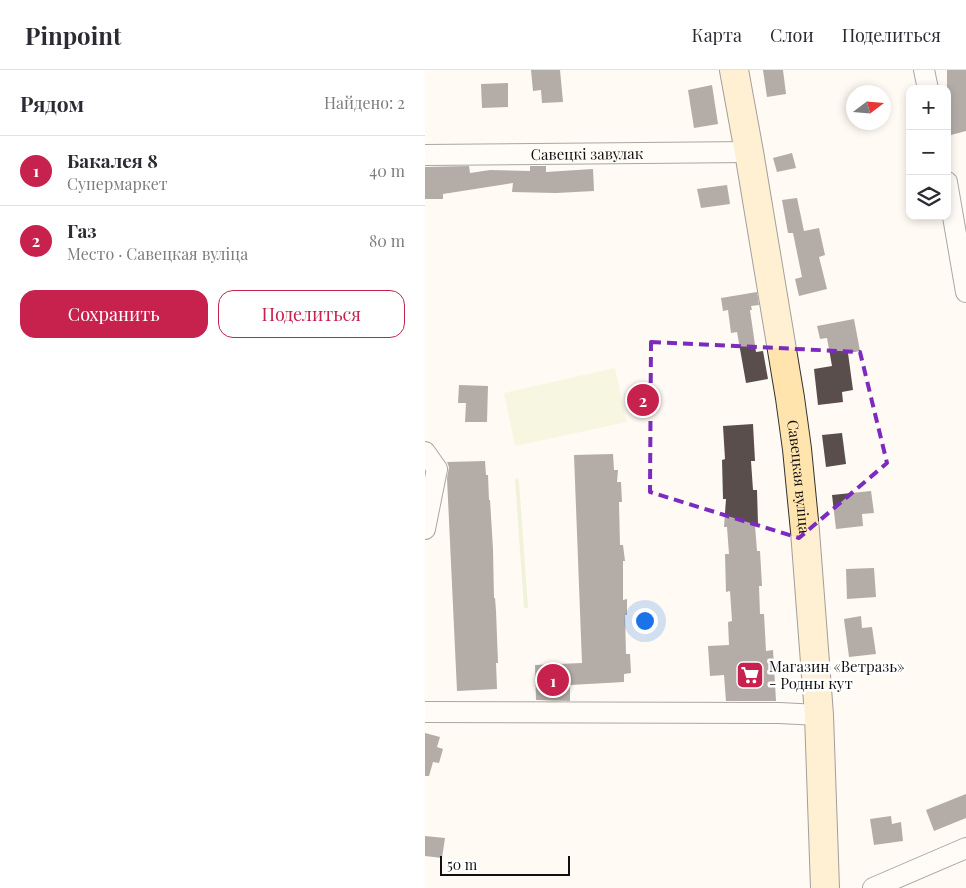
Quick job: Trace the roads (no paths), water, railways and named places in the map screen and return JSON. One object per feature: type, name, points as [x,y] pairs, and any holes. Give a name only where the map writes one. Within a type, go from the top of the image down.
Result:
[{"type":"street","name":"Савецкая вуліца","points":[[734,70],[797,449],[819,715],[825,888]]},
{"type":"street","points":[[924,70],[927,85]]},
{"type":"street","name":"Савецкі завулак","points":[[425,155],[749,152]]},
{"type":"street","points":[[951,205],[966,292]]},
{"type":"street","points":[[425,452],[437,469],[425,529]]},
{"type":"street","points":[[425,712],[769,713],[819,715]]},
{"type":"street","points":[[873,888],[966,848]]},
{"type":"place","name":"Газ","points":[[643,400]]},
{"type":"place","name":"Магазин «Ветразь» - Родны кут","points":[[750,675]]},
{"type":"place","name":"Бакалея 8","points":[[553,680]]}]
